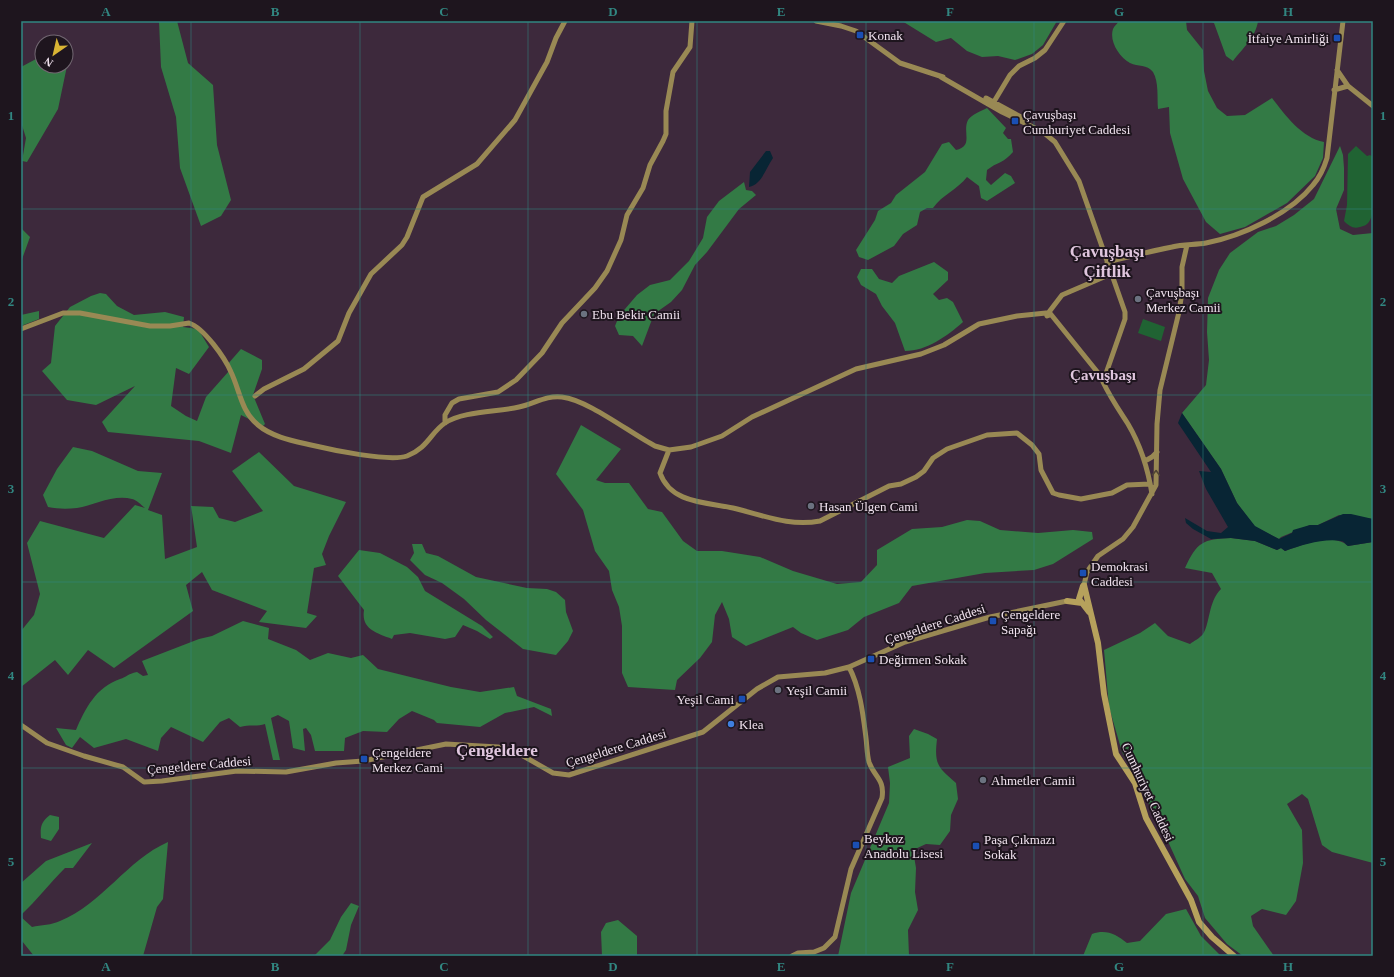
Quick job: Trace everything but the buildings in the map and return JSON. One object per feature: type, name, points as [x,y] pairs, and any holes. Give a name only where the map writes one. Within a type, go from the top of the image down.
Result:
[{"type":"main road","points":[[1067,601],[1082,599],[1084,585]]},
{"type":"main road","name":"Cumhuriyet Caddesi","points":[[1082,599],[1091,615],[1098,643],[1104,694],[1116,754],[1135,782],[1146,818],[1191,900],[1199,922],[1212,937],[1234,956]]},
{"type":"street","points":[[255,396],[264,389],[304,369],[338,341],[349,313],[371,274],[402,245],[407,237],[423,197],[477,164],[515,120],[547,62],[556,38],[565,21]]},
{"type":"street","points":[[445,423],[445,415],[452,403],[459,399],[498,392],[516,380],[542,353],[562,323],[595,288],[607,271],[621,240],[627,214],[643,188],[650,165],[666,134],[666,110],[673,72],[690,47],[692,21]]},
{"type":"street","points":[[816,21],[841,26],[856,32],[900,63],[942,77],[1048,135],[1055,142],[1079,181],[1125,312],[1125,319],[1103,379]]},
{"type":"street","points":[[992,104],[1010,75],[1019,66],[1035,58],[1045,50],[1064,21]]},
{"type":"street","points":[[1107,262],[1170,247],[1206,243],[1262,224],[1281,214],[1313,186],[1321,174],[1328,158],[1332,133],[1335,80],[1343,21]]},
{"type":"street","points":[[1337,70],[1348,86]]},
{"type":"street","points":[[1335,80],[1348,86],[1373,106]]},
{"type":"street","points":[[1334,90],[1348,86]]},
{"type":"street","points":[[1084,585],[1087,572],[1098,556],[1123,539],[1133,527],[1156,485],[1158,452],[1157,424],[1160,390],[1179,312],[1182,292],[1182,267],[1187,245]]},
{"type":"street","points":[[1049,314],[1062,295],[1111,274]]},
{"type":"street","points":[[21,329],[64,313],[74,312],[150,326],[164,327],[192,324],[206,336],[229,368],[240,400],[255,422],[270,432],[314,446],[386,458],[406,456],[426,444],[445,423],[461,416],[520,407],[547,398],[562,397],[578,401],[642,440],[655,446],[669,450],[691,446],[722,436],[752,417],[856,368],[921,354],[944,345],[979,324],[1017,316],[1049,314]]},
{"type":"street","points":[[1049,314],[1083,352],[1103,379],[1109,394],[1128,425],[1145,460],[1152,494]]},
{"type":"street","points":[[669,450],[660,473],[668,487],[679,495],[690,501],[731,508],[778,521],[808,523],[820,521],[889,486],[901,484],[916,478],[924,471],[933,458],[947,449],[987,435],[1016,433],[1024,437],[1039,454],[1040,470],[1053,493],[1059,496],[1081,499],[1112,493],[1126,485],[1150,484]]},
{"type":"street","points":[[1145,460],[1152,458],[1158,452]]},
{"type":"street","name":"Çengeldere Caddesi","points":[[21,725],[47,743],[123,767],[144,782],[237,771],[286,772],[336,763],[363,761],[446,744],[498,748],[518,753],[553,774],[562,776],[682,740],[703,732],[757,689],[778,677],[825,672],[849,667],[904,642],[990,617],[1067,601]]},
{"type":"street","points":[[792,956],[798,952],[814,952],[824,948],[835,937],[851,869],[882,798],[883,790],[880,780],[869,763],[862,710],[854,677],[849,667]]},
{"type":"green space","points":[[159,21],[177,21],[188,63],[213,85],[217,145],[231,200],[221,216],[201,226],[180,168],[176,117],[161,67]]},
{"type":"green space","points":[[902,21],[1057,21],[1043,45],[1032,54],[1015,60],[998,56],[982,57],[967,51],[951,38],[936,42]]},
{"type":"green space","points":[[1119,21],[1186,21],[1187,30],[1203,50],[1204,71],[1208,91],[1217,108],[1227,116],[1245,115],[1272,98],[1301,131],[1316,140],[1324,142],[1323,158],[1315,176],[1287,203],[1245,227],[1220,234],[1206,222],[1183,179],[1170,133],[1169,107],[1158,109],[1157,85],[1153,72],[1151,69],[1130,63],[1122,57],[1116,48],[1112,39],[1112,34]]},
{"type":"green space","points":[[1209,21],[1258,21],[1252,38],[1233,61],[1226,56],[1214,23]]},
{"type":"green space","points":[[34,60],[34,74],[65,74],[58,109],[27,162],[22,161],[26,138],[21,122],[21,67]]},
{"type":"green space","points":[[987,108],[1006,128],[1003,133],[1008,139],[1011,139],[1013,152],[1007,158],[987,170],[986,180],[991,185],[1005,173],[1011,176],[1015,183],[987,201],[981,198],[979,186],[967,177],[941,199],[933,208],[927,208],[920,212],[917,225],[903,234],[894,246],[868,260],[859,257],[856,250],[875,220],[878,211],[891,203],[896,195],[925,172],[942,144],[949,142],[956,150],[965,145],[966,125],[969,118]]},
{"type":"green space","points":[[1340,146],[1343,155],[1344,190],[1336,209],[1340,229],[1353,235],[1373,233],[1373,519],[1339,515],[1318,525],[1310,525],[1279,539],[1255,527],[1237,503],[1221,469],[1182,413],[1206,385],[1209,360],[1207,332],[1208,298],[1219,270],[1230,253],[1258,232],[1276,226],[1294,215],[1314,199]]},
{"type":"green space","points":[[1356,146],[1367,156],[1370,155],[1373,157],[1374,190],[1373,208],[1370,220],[1367,224],[1355,228],[1349,226],[1344,221],[1347,205],[1348,154]]},
{"type":"green space","points":[[744,182],[746,190],[752,191],[756,195],[739,209],[707,252],[695,265],[682,290],[671,302],[654,314],[642,346],[633,336],[619,335],[615,326],[619,316],[637,295],[650,285],[670,280],[689,261],[703,238],[707,217],[719,201]]},
{"type":"green space","points":[[21,228],[30,237],[21,262]]},
{"type":"green space","points":[[934,262],[948,272],[948,280],[933,294],[939,300],[947,298],[953,302],[963,322],[929,346],[905,351],[895,323],[882,306],[876,294],[861,285],[857,277],[861,269],[872,269],[879,279],[892,283],[899,276]]},
{"type":"green space","points":[[100,293],[106,294],[117,306],[134,315],[165,312],[184,317],[183,327],[198,329],[209,347],[189,374],[176,368],[171,406],[197,421],[206,397],[229,371],[227,365],[241,349],[262,360],[262,369],[253,395],[265,424],[263,426],[241,415],[231,453],[199,441],[108,432],[102,422],[135,386],[96,405],[67,400],[42,371],[51,363],[55,326],[70,307]]},
{"type":"green space","points":[[39,311],[39,319],[21,326],[21,315]]},
{"type":"green space","points":[[1143,319],[1165,327],[1161,341],[1138,333]]},
{"type":"green space","points":[[581,425],[621,449],[596,480],[605,483],[629,483],[648,509],[662,512],[683,541],[697,551],[722,551],[760,557],[793,571],[837,584],[861,582],[877,565],[877,550],[912,529],[942,527],[967,520],[980,521],[1000,530],[1038,533],[1073,530],[1092,532],[1093,539],[1053,564],[1034,570],[985,573],[912,586],[899,603],[864,617],[848,630],[817,640],[801,633],[793,627],[746,646],[732,637],[729,619],[722,602],[715,615],[712,642],[700,658],[677,680],[675,690],[628,687],[622,673],[622,626],[619,607],[612,590],[609,571],[595,551],[583,510],[556,474]]},
{"type":"green space","points":[[73,447],[92,451],[138,471],[162,473],[148,510],[162,515],[165,559],[197,547],[191,506],[213,507],[219,518],[235,522],[263,511],[232,471],[259,452],[294,486],[346,502],[322,554],[326,565],[314,568],[307,613],[317,616],[306,628],[259,622],[267,611],[212,590],[202,572],[186,585],[193,611],[114,668],[88,650],[68,675],[55,660],[21,687],[21,631],[34,615],[40,594],[27,543],[40,521],[104,538],[135,505],[145,508],[136,500],[125,498],[111,499],[77,508],[62,509],[48,507],[43,495],[57,469]]},
{"type":"green space","points":[[1231,538],[1255,541],[1277,550],[1281,548],[1285,551],[1308,543],[1326,540],[1342,542],[1348,546],[1373,542],[1373,863],[1332,852],[1322,845],[1308,799],[1302,794],[1287,804],[1302,830],[1303,863],[1296,901],[1286,915],[1262,909],[1251,916],[1253,926],[1274,956],[1243,956],[1227,944],[1205,918],[1198,896],[1185,879],[1166,837],[1122,752],[1109,707],[1104,650],[1140,633],[1155,623],[1168,636],[1190,644],[1200,637],[1207,625],[1211,606],[1221,589],[1212,573],[1185,568],[1197,547],[1214,539]]},
{"type":"green space","points":[[412,544],[422,544],[426,553],[438,556],[476,577],[527,588],[547,589],[556,592],[565,600],[566,612],[573,631],[568,641],[556,655],[523,649],[486,620],[464,599],[442,583],[425,575],[410,560],[414,553]]},
{"type":"green space","points":[[359,550],[380,553],[407,567],[418,577],[425,591],[482,626],[493,637],[490,639],[463,625],[455,637],[445,639],[410,633],[394,635],[392,639],[375,632],[367,626],[365,622],[364,610],[338,576]]},
{"type":"green space","points":[[243,621],[269,628],[268,639],[296,650],[310,660],[328,653],[351,658],[363,655],[378,669],[451,687],[480,692],[514,687],[517,696],[551,709],[552,716],[534,707],[505,713],[480,727],[437,723],[434,720],[412,711],[399,719],[387,732],[363,731],[345,738],[344,751],[315,751],[311,735],[306,728],[303,729],[305,751],[293,748],[289,721],[278,715],[271,718],[280,760],[273,760],[265,724],[240,727],[229,718],[220,722],[203,742],[171,727],[161,738],[158,751],[126,739],[94,748],[80,737],[72,748],[66,745],[56,728],[76,730],[83,714],[92,700],[104,687],[137,672],[143,676],[148,675],[142,661],[199,639],[212,636]]},
{"type":"green space","points":[[914,729],[937,739],[937,760],[941,769],[956,783],[958,799],[951,815],[950,831],[940,845],[926,844],[913,850],[916,868],[915,892],[918,910],[908,930],[909,956],[838,956],[851,893],[889,803],[890,783],[888,767],[910,758],[909,736]]},
{"type":"green space","points":[[50,815],[59,817],[59,829],[51,841],[41,838],[41,828],[43,822]]},
{"type":"green space","points":[[168,842],[163,899],[157,907],[143,956],[34,956],[22,941],[21,942],[21,917],[32,927],[57,922],[75,913],[89,904],[127,870],[153,850]]},
{"type":"green space","points":[[92,843],[73,868],[65,868],[21,915],[21,883],[46,861]]},
{"type":"green space","points":[[351,903],[359,906],[351,925],[346,950],[342,956],[314,956],[330,940],[341,917]]},
{"type":"green space","points":[[1186,909],[1201,936],[1221,956],[1083,956],[1092,934],[1106,932],[1119,937],[1127,943],[1140,941],[1166,914]]},
{"type":"green space","points":[[618,920],[637,936],[637,956],[602,956],[601,932],[606,923]]},
{"type":"water","points":[[766,151],[770,151],[773,158],[757,183],[749,187],[750,172]]},
{"type":"water","points":[[1182,413],[1221,469],[1237,503],[1255,526],[1279,539],[1292,533],[1293,530],[1310,525],[1318,525],[1343,514],[1351,514],[1373,519],[1373,542],[1348,546],[1342,541],[1327,540],[1306,544],[1285,551],[1281,548],[1277,550],[1255,541],[1231,538],[1211,539],[1193,529],[1186,523],[1185,518],[1207,531],[1221,533],[1228,527],[1206,489],[1199,471],[1211,472],[1178,423]]},
{"type":"place","name":"Konak","points":[[860,35]]},
{"type":"place","name":"İtfaiye Amirliği","points":[[1337,38]]},
{"type":"place","name":"Çavuşbaşı Cumhuriyet Caddesi","points":[[1015,121]]},
{"type":"place","name":"Çavuşbaşı Merkez Camii","points":[[1138,299]]},
{"type":"place","name":"Ebu Bekir Camii","points":[[584,314]]},
{"type":"place","name":"Hasan Ülgen Cami","points":[[811,506]]},
{"type":"place","name":"Demokrasi Caddesi","points":[[1083,573]]},
{"type":"place","name":"Çengeldere Sapağı","points":[[993,621]]},
{"type":"place","name":"Değirmen Sokak","points":[[871,659]]},
{"type":"place","name":"Yeşil Camii","points":[[778,690]]},
{"type":"place","name":"Yeşil Cami","points":[[742,699]]},
{"type":"place","name":"Klea","points":[[731,724]]},
{"type":"place","name":"Çengeldere Merkez Cami","points":[[364,759]]},
{"type":"place","name":"Ahmetler Camii","points":[[983,780]]},
{"type":"place","name":"Beykoz Anadolu Lisesi","points":[[856,845]]},
{"type":"place","name":"Paşa Çıkmazı Sokak","points":[[976,846]]},
{"type":"district","name":"Çavuşbaşı Çiftlik","points":[[1107,261]]},
{"type":"district","name":"Çavuşbaşı","points":[[1103,375]]},
{"type":"district","name":"Çengeldere","points":[[497,750]]}]
